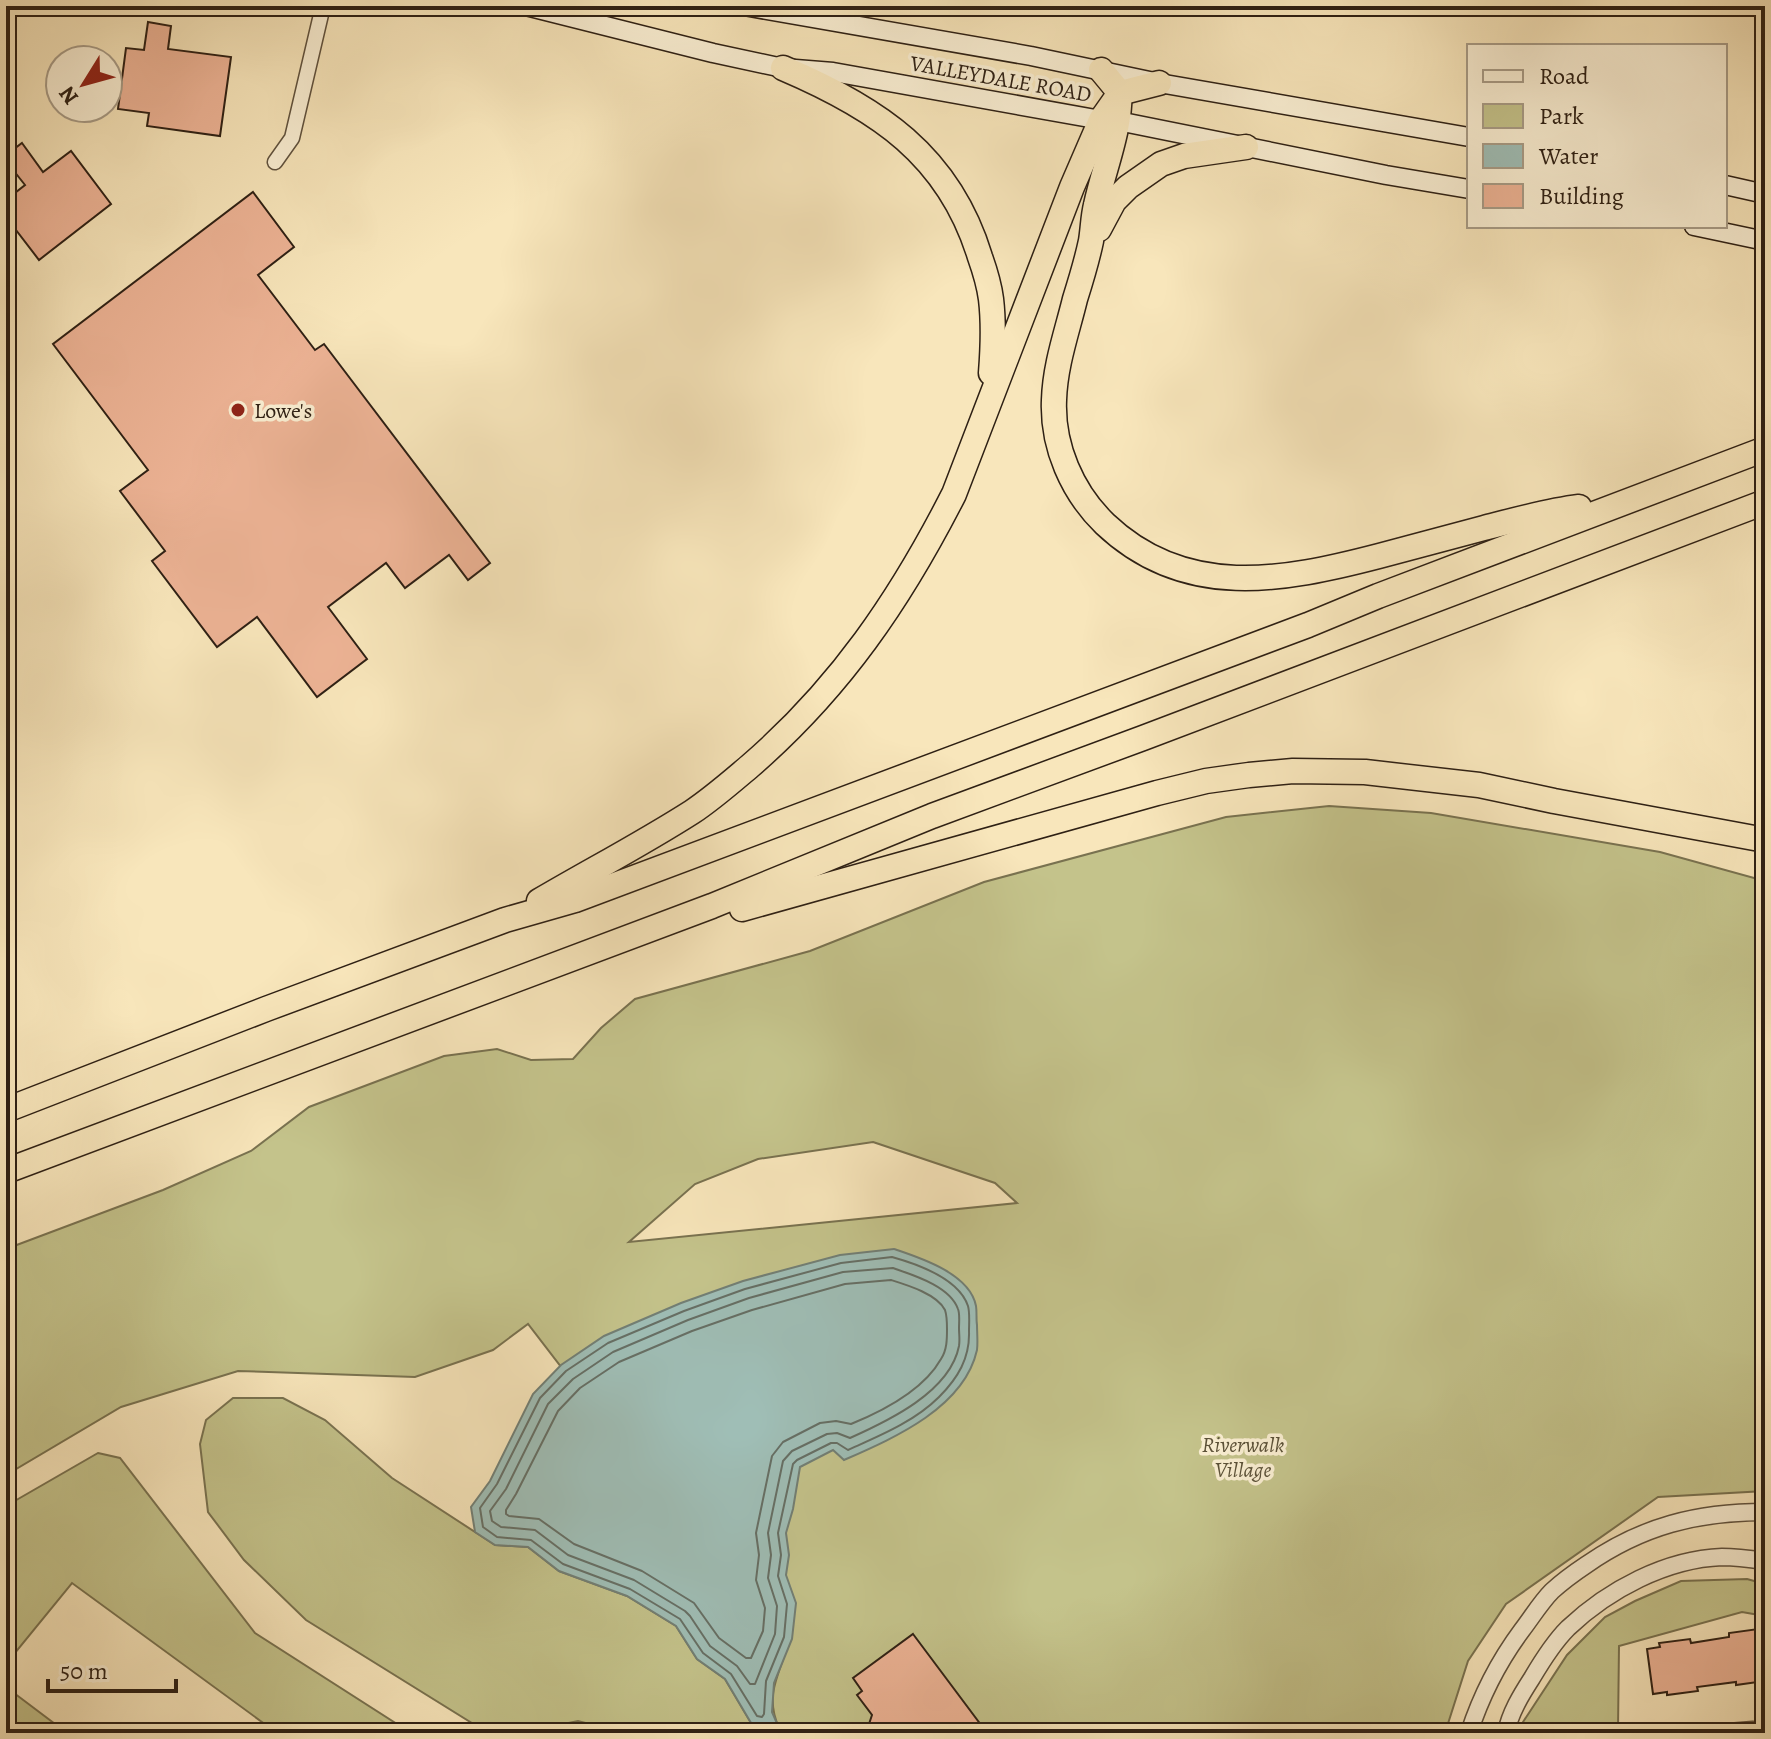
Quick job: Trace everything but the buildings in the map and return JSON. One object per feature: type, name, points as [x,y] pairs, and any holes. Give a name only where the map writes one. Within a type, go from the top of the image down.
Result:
[{"type":"highway","points":[[783,68],[869,110],[908,141],[951,191],[969,223],[991,298],[994,338],[992,393]]},
{"type":"highway","points":[[1101,70],[1120,93]]},
{"type":"highway","points":[[1120,93],[1159,83]]},
{"type":"highway","points":[[505,920],[616,858],[721,791],[795,725],[860,651],[929,542],[954,494],[1072,187],[1109,120],[1120,93]]},
{"type":"highway","points":[[1109,120],[1091,242],[1058,363],[1055,430],[1064,463],[1076,488],[1093,512],[1136,549],[1165,564],[1194,573],[1253,579],[1293,576],[1516,520],[1573,508],[1621,503]]},
{"type":"highway","points":[[1091,242],[1114,201],[1161,164],[1184,156],[1246,147]]},
{"type":"highway","points":[[6,1110],[266,1009],[505,920],[575,900],[1308,625],[1765,449]]},
{"type":"highway","points":[[6,1171],[776,881],[932,816],[1765,502]]},
{"type":"highway","points":[[646,930],[764,903],[1157,793],[1206,781],[1293,771],[1365,772],[1479,785],[1765,840]]},
{"type":"main road","name":"VALLEYDALE ROAD","points":[[526,6],[783,68],[833,72],[1109,120],[1467,189]]},
{"type":"main road","name":"VALLEYDALE ROAD","points":[[744,6],[1467,137]]},
{"type":"main road","points":[[1727,185],[1765,194]]},
{"type":"main road","points":[[1703,228],[1765,241]]},
{"type":"street","points":[[275,162],[292,138],[323,6]]},
{"type":"street","points":[[1469,1733],[1499,1664],[1549,1594],[1566,1579],[1620,1543],[1674,1522],[1723,1513],[1765,1512]]},
{"type":"street","points":[[1506,1733],[1519,1699],[1566,1630],[1619,1590],[1667,1569],[1709,1559],[1765,1561]]},
{"type":"street","points":[[1704,1733],[1753,1729],[1756,1733]]},
{"type":"green space","name":"Riverwalk Village","points":[[1329,806],[1431,813],[1660,852],[1765,881],[1765,1491],[1658,1497],[1506,1604],[1468,1661],[1445,1733],[791,1733],[779,1728],[773,1709],[773,1692],[784,1657],[528,1324],[493,1350],[415,1377],[238,1371],[121,1407],[6,1475],[6,1249],[163,1190],[251,1151],[309,1107],[444,1056],[497,1049],[531,1060],[573,1059],[601,1028],[635,999],[810,951],[984,882],[1226,817]],"holes":[[[873,1142],[995,1183],[1017,1203],[629,1242],[695,1184],[758,1159]]]},
{"type":"green space","points":[[233,1398],[283,1398],[325,1420],[392,1478],[495,1545],[528,1547],[559,1571],[627,1596],[676,1626],[697,1659],[725,1679],[757,1733],[624,1733],[578,1721],[520,1733],[488,1733],[306,1620],[244,1560],[208,1512],[200,1444],[206,1420]]},
{"type":"green space","points":[[98,1453],[120,1458],[255,1633],[411,1733],[277,1733],[72,1583],[6,1664],[6,1506]]},
{"type":"green space","points":[[1747,1579],[1765,1584],[1765,1616],[1742,1612],[1619,1646],[1619,1733],[1523,1733],[1523,1722],[1567,1655],[1605,1617],[1681,1581]]},
{"type":"green space","points":[[6,1687],[67,1733],[6,1733]]},
{"type":"water","points":[[894,1249],[943,1269],[964,1285],[976,1306],[977,1350],[970,1370],[958,1389],[905,1431],[844,1460],[833,1450],[800,1467],[786,1533],[789,1555],[786,1575],[796,1603],[792,1639],[774,1683],[772,1712],[779,1728],[791,1733],[757,1733],[725,1679],[697,1659],[676,1626],[627,1596],[559,1571],[528,1547],[495,1545],[475,1532],[471,1507],[490,1481],[533,1394],[561,1365],[604,1336],[743,1281],[840,1255]]},
{"type":"place","name":"Lowe's","points":[[238,410]]}]
